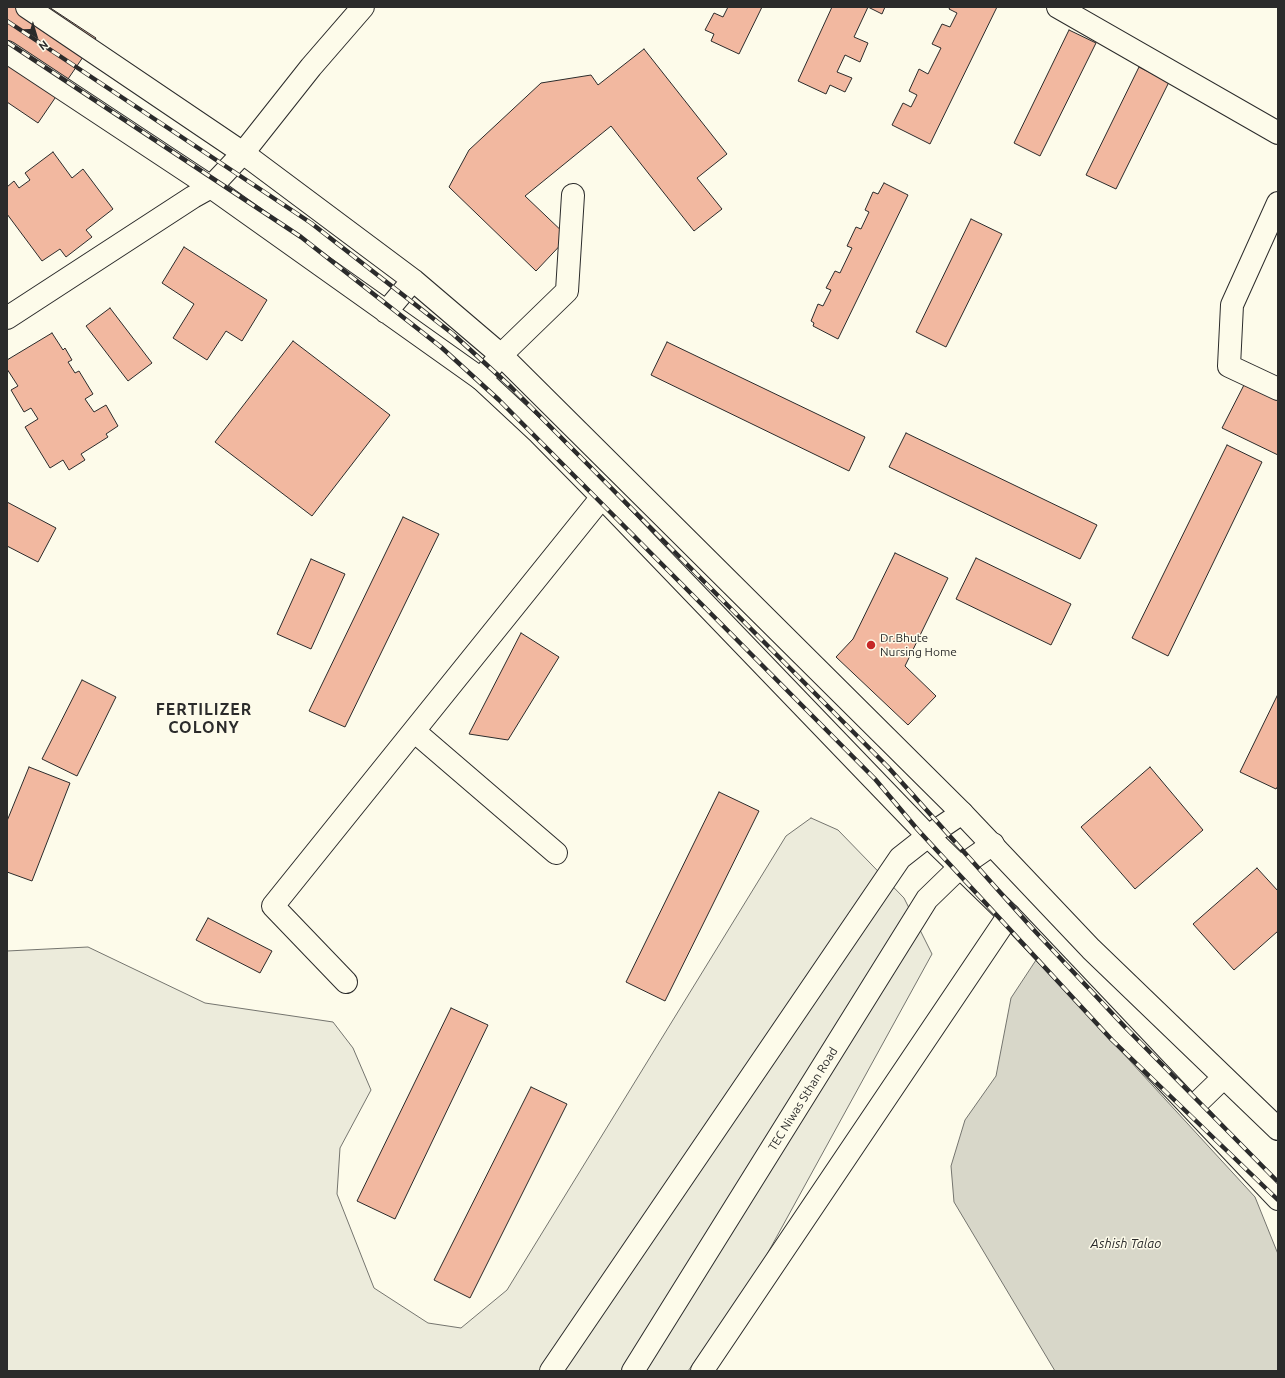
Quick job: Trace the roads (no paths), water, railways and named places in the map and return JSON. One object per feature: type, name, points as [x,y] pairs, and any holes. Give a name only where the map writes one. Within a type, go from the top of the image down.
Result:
[{"type":"main road","points":[[27,7],[243,153],[413,280],[501,355],[993,844],[1091,949],[1278,1129]]},
{"type":"main road","points":[[7,318],[193,197],[211,187],[243,153],[312,67],[363,7]]},
{"type":"main road","points":[[1058,7],[1278,133]]},
{"type":"main road","points":[[7,52],[211,187],[480,379],[539,433],[630,525],[928,836],[1009,915],[1278,1199]]},
{"type":"main road","points":[[480,379],[501,355],[567,290],[573,196]]},
{"type":"main road","points":[[1278,203],[1232,305],[1229,366],[1278,389]]},
{"type":"main road","points":[[386,312],[413,280]]},
{"type":"main road","points":[[539,433],[560,412]]},
{"type":"main road","points":[[346,982],[273,906],[602,497]]},
{"type":"main road","points":[[630,525],[651,503]]},
{"type":"main road","points":[[414,731],[556,853]]},
{"type":"main road","points":[[551,1371],[900,858],[928,836],[962,813]]},
{"type":"main road","name":"TEC Niwas Sthan Road","points":[[633,1371],[927,899],[960,867],[993,844]]},
{"type":"main road","points":[[702,1371],[1009,915]]},
{"type":"main road","points":[[1192,1108],[1224,1077]]},
{"type":"water","name":"Ashish Talao","points":[[1040,954],[1108,1037],[1255,1197],[1278,1254],[1278,1371],[1055,1371],[954,1202],[951,1166],[965,1120],[996,1076],[1011,998]]},
{"type":"railway","points":[[7,21],[311,223],[453,334],[511,387],[888,767],[1032,928],[1125,1027],[1278,1182]]},
{"type":"railway","points":[[7,42],[301,237],[441,347],[499,400],[875,779],[918,830],[1112,1040],[1278,1200]]},
{"type":"place","name":"Dr.Bhute Nursing Home","points":[[871,645]]},
{"type":"district","name":"FERTILIZER COLONY","points":[[204,719]]}]
